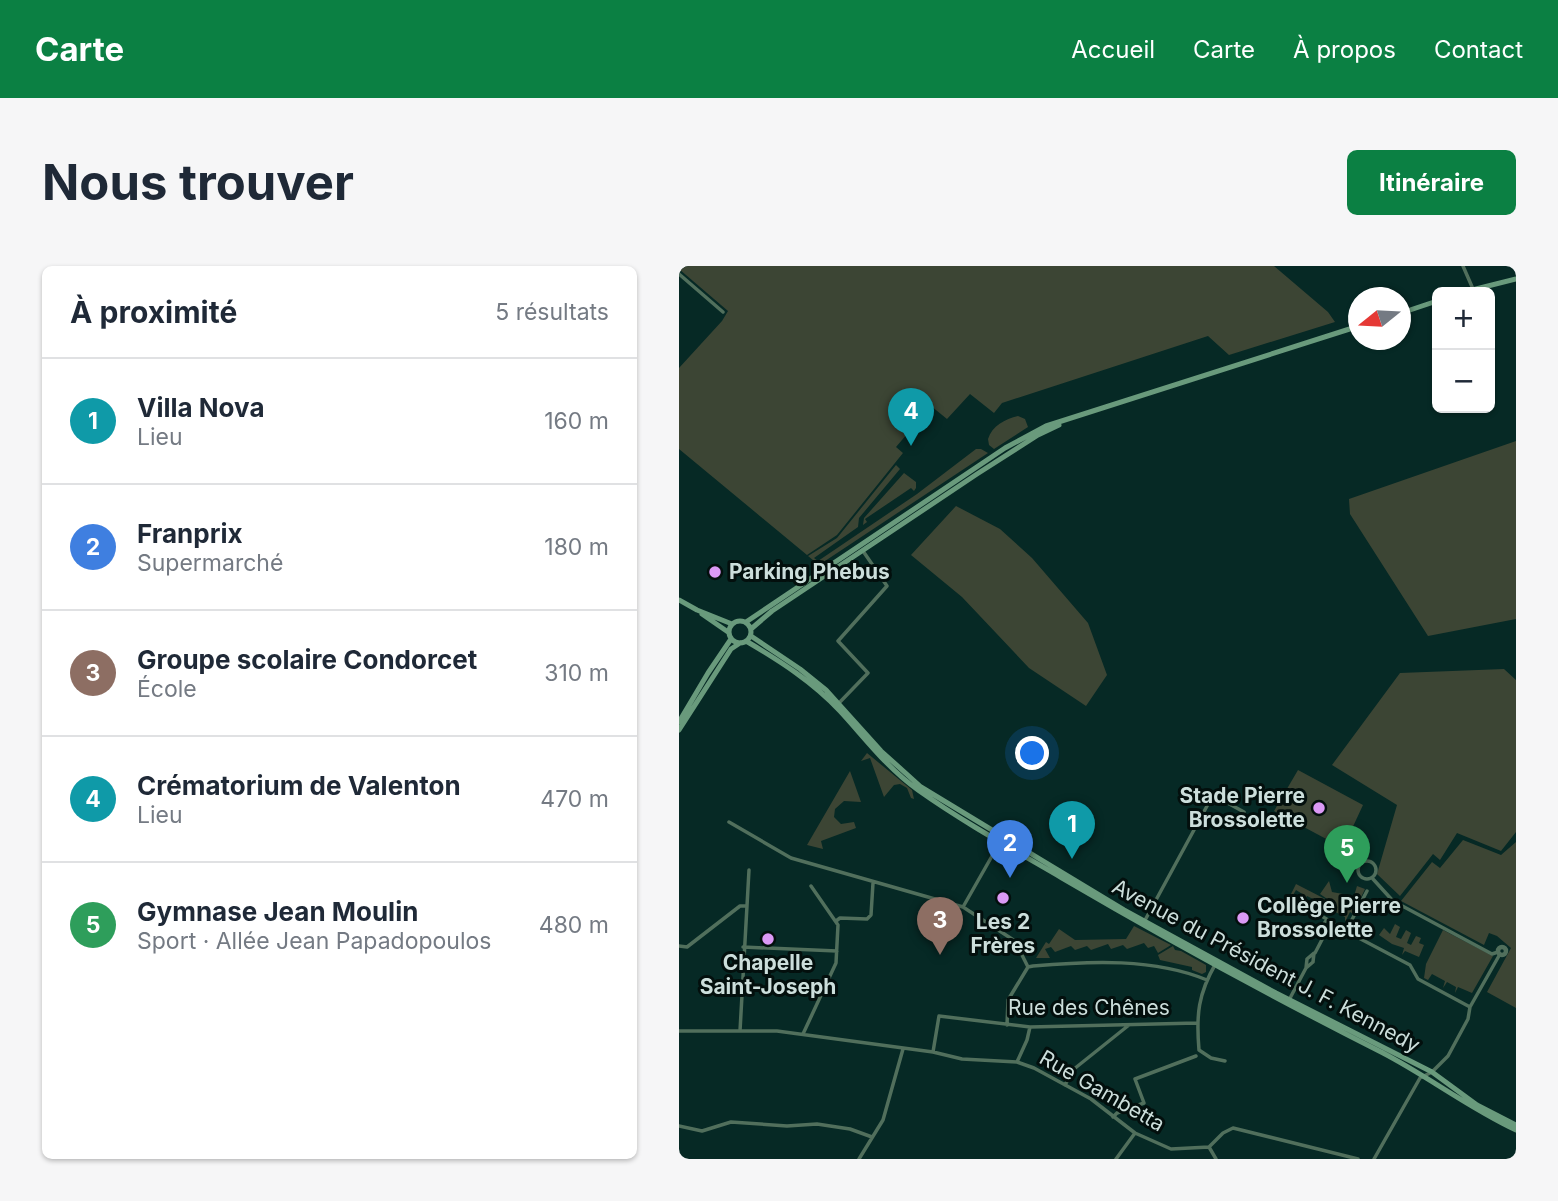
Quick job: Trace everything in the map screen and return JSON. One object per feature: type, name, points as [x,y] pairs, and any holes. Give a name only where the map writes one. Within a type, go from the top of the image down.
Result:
[{"type":"main road","points":[[1482,287],[1516,281]]},
{"type":"main road","points":[[1411,310],[1432,303]]},
{"type":"main road","points":[[732,624],[737,621],[746,622],[882,534],[993,456],[1046,426],[1348,330]]},
{"type":"main road","points":[[882,534],[1045,431],[1085,415]]},
{"type":"main road","points":[[977,474],[993,462],[993,456]]},
{"type":"main road","points":[[679,730],[731,649],[746,640],[751,629],[861,548]]},
{"type":"main road","points":[[679,600],[732,624]]},
{"type":"main road","points":[[697,610],[730,636],[746,640]]},
{"type":"main road","points":[[746,622],[751,629]]},
{"type":"main road","points":[[679,722],[730,636],[732,624]]},
{"type":"main road","name":"Avenue du Président J. F. Kennedy","points":[[746,640],[800,670],[839,703],[881,751],[906,774],[1002,839]]},
{"type":"main road","name":"Avenue du Président J. F. Kennedy","points":[[746,640],[818,690],[877,754],[918,790],[1144,923],[1425,1075],[1478,1111],[1516,1127]]},
{"type":"main road","name":"Avenue du Président J. F. Kennedy","points":[[1216,963],[1432,1072],[1477,1105],[1516,1127]]},
{"type":"street","points":[[1463,266],[1472,287]]},
{"type":"street","points":[[679,274],[723,312]]},
{"type":"street","points":[[839,703],[868,673],[838,641],[887,586],[861,548]]},
{"type":"street","points":[[1144,923],[1213,795],[1244,812]]},
{"type":"street","points":[[729,822],[791,858],[963,907],[1015,942],[1028,967]]},
{"type":"street","points":[[963,907],[1002,839]]},
{"type":"street","points":[[1373,878],[1359,875],[1360,864],[1370,862],[1374,865],[1373,878],[1392,901],[1492,954],[1499,953],[1448,1056],[1432,1072],[1420,1078],[1374,1159]]},
{"type":"street","points":[[740,1031],[749,870]]},
{"type":"street","points":[[836,920],[867,919],[871,915],[873,883]]},
{"type":"street","points":[[803,1034],[836,963],[837,951],[836,920],[811,886]]},
{"type":"street","points":[[1346,931],[1367,891]]},
{"type":"street","points":[[1292,901],[1410,965],[1418,979],[1470,1007]]},
{"type":"street","points":[[679,946],[687,947],[740,906],[746,906]]},
{"type":"street","points":[[1321,918],[1327,930]]},
{"type":"street","points":[[1324,923],[1332,922]]},
{"type":"street","points":[[1327,930],[1333,929],[1332,922]]},
{"type":"street","points":[[1289,1000],[1306,968],[1313,962],[1314,953],[1327,930]]},
{"type":"street","points":[[743,947],[837,951]]},
{"type":"street","points":[[1216,963],[1199,1002],[1199,1051],[1224,1061]]},
{"type":"street","points":[[1028,967],[1144,964],[1191,973],[1207,980]]},
{"type":"street","points":[[1007,1025],[1008,1000],[1028,967]]},
{"type":"street","name":"Rue des Chênes","points":[[933,1052],[939,1016],[1030,1027],[1197,1023]]},
{"type":"street","points":[[1065,1085],[1074,1069],[1130,1025]]},
{"type":"street","points":[[1017,1062],[1030,1027]]},
{"type":"street","name":"Rue Gambetta","points":[[679,1031],[803,1034],[933,1052],[962,1059],[1017,1062],[1034,1068],[1091,1099],[1135,1133],[1171,1149],[1209,1147],[1223,1133],[1233,1128],[1358,1159]]},
{"type":"street","points":[[859,1159],[883,1120],[904,1048]]},
{"type":"street","points":[[1113,1117],[1144,1103],[1135,1079],[1196,1056]]},
{"type":"street","points":[[679,1126],[702,1131],[731,1122],[787,1126],[817,1124],[851,1129],[872,1137]]},
{"type":"street","points":[[1116,1159],[1135,1133]]},
{"type":"street","points":[[1209,1147],[1216,1159]]},
{"type":"green space","points":[[679,266],[1274,266],[1328,312],[1335,322],[1229,355],[1208,336],[1002,403],[994,413],[970,394],[947,419],[931,406],[896,447],[903,453],[837,535],[807,555],[679,449],[679,368],[728,311],[679,269]]},
{"type":"green space","points":[[1018,416],[1025,419],[1028,427],[994,449],[989,445],[988,439],[996,427]]},
{"type":"green space","points":[[1516,441],[1516,619],[1428,636],[1350,514],[1349,499]]},
{"type":"green space","points":[[976,449],[988,453],[819,565],[808,556],[837,538],[896,465],[900,469],[859,518],[858,527],[814,558],[818,561],[917,494]]},
{"type":"green space","points":[[904,473],[916,482],[914,491],[911,488],[865,519],[867,522],[863,525],[864,518]]},
{"type":"green space","points":[[956,506],[1000,529],[1032,558],[1088,623],[1107,675],[1086,706],[1029,668],[962,597],[911,555]]},
{"type":"green space","points":[[1504,669],[1516,680],[1516,832],[1501,851],[1457,833],[1440,860],[1433,854],[1400,896],[1377,874],[1397,805],[1332,765],[1400,673]]},
{"type":"green space","points":[[867,753],[912,790],[914,799],[907,788],[900,784],[894,785],[884,797],[870,758],[861,761]]},
{"type":"green space","name":"Stade Pierre Brossolette","points":[[1298,770],[1363,805],[1343,848],[1274,811]]},
{"type":"green space","points":[[850,771],[861,802],[844,801],[835,809],[834,817],[841,824],[854,822],[856,828],[821,841],[823,849],[807,845]]},
{"type":"green space","points":[[1463,840],[1501,855],[1516,842],[1516,1008],[1487,992],[1511,948],[1489,933],[1484,945],[1401,901],[1432,862],[1440,868]]},
{"type":"green space","points":[[1329,881],[1332,892],[1354,896],[1357,886],[1365,889],[1353,914],[1350,912],[1345,922],[1345,917],[1328,908],[1322,912],[1326,906],[1317,901],[1312,907],[1315,900],[1307,896],[1303,902],[1304,895],[1296,890],[1292,897],[1290,896],[1296,884],[1333,903],[1320,894]]},
{"type":"green space","points":[[1395,924],[1400,927],[1396,937],[1401,939],[1406,930],[1411,933],[1407,943],[1411,945],[1416,936],[1421,938],[1419,943],[1424,945],[1419,957],[1405,951],[1402,955],[1404,948],[1379,935],[1384,928],[1390,934]]},
{"type":"green space","points":[[1134,926],[1171,945],[1158,953],[1154,946],[1148,948],[1144,943],[1127,949],[1123,945],[1111,949],[1108,944],[1091,950],[1087,946],[1075,950],[1071,946],[1055,952],[1051,947],[1045,949],[1050,958],[1036,958],[1046,942],[1049,944],[1059,929],[1075,940],[1126,939]]},
{"type":"green space","points":[[1443,930],[1493,956],[1472,993],[1458,987],[1455,993],[1456,987],[1447,982],[1443,988],[1445,981],[1432,974],[1428,980],[1424,978],[1426,964]]},
{"type":"green space","points":[[1173,946],[1175,950],[1206,965],[1206,972],[1202,974],[1192,970],[1192,967],[1160,960],[1158,955]]},
{"type":"place","name":"Crématorium de Valenton","points":[[911,446]]},
{"type":"place","name":"Parking Phebus","points":[[715,572]]},
{"type":"place","name":"Stade Pierre Brossolette","points":[[1319,808]]},
{"type":"place","name":"Villa Nova","points":[[1072,859]]},
{"type":"place","name":"Franprix","points":[[1010,878]]},
{"type":"place","name":"Gymnase Jean Moulin","points":[[1347,883]]},
{"type":"place","name":"Les 2 Frères","points":[[1003,898]]},
{"type":"place","name":"Collège Pierre Brossolette","points":[[1243,918]]},
{"type":"place","name":"Chapelle Saint-Joseph","points":[[768,939]]},
{"type":"place","name":"Groupe scolaire Condorcet","points":[[940,955]]}]
